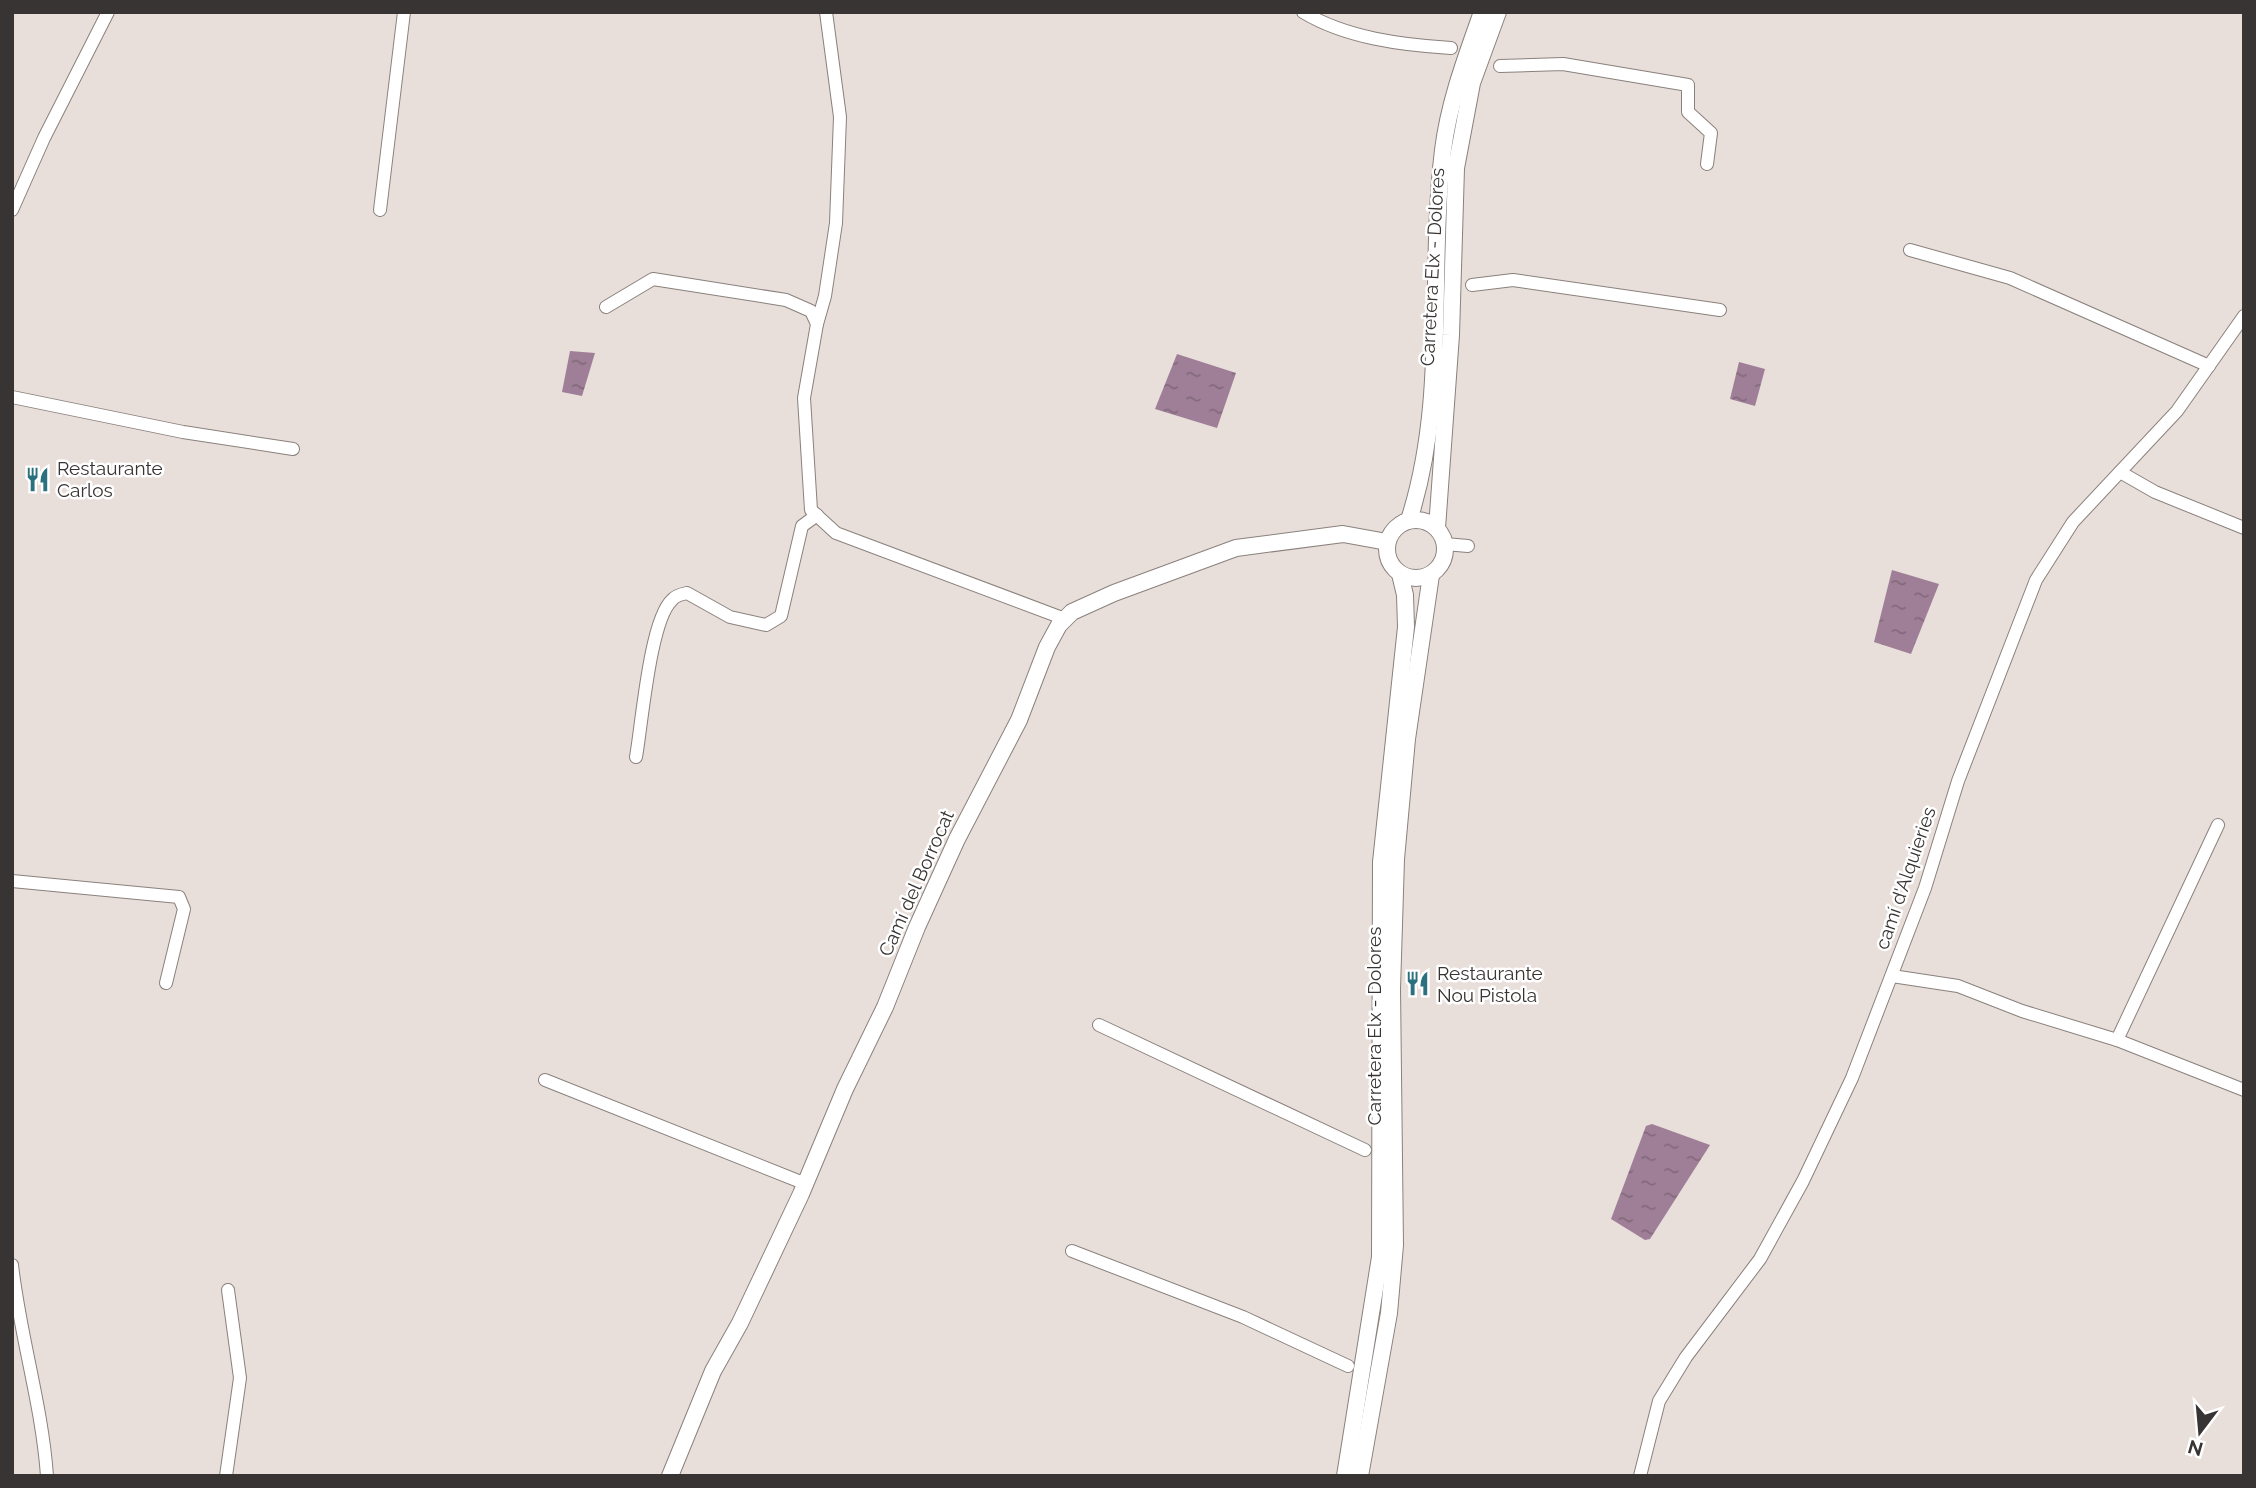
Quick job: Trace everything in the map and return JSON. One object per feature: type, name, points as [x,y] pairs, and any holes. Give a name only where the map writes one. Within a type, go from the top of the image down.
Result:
[{"type":"main road","name":"Carretera Elx - Dolores","points":[[1409,520],[1424,471],[1430,424],[1443,151],[1456,84],[1482,12]]},
{"type":"main road","name":"Carretera Elx - Dolores","points":[[1437,528],[1451,335],[1458,156],[1472,83],[1498,12]]},
{"type":"main road","points":[[1409,520],[1423,520],[1437,528],[1445,544],[1443,560],[1431,575],[1417,579],[1400,574],[1387,558],[1387,542],[1396,526],[1409,520]]},
{"type":"main road","name":"Camí del Borrocat","points":[[670,1476],[713,1371],[740,1323],[806,1184],[951,852],[1019,720],[1047,647],[1065,618],[1072,612],[1114,593],[1236,548],[1343,534],[1387,542]]},
{"type":"main road","name":"Carretera Elx - Dolores","points":[[1345,1476],[1380,1257],[1381,862],[1406,627],[1400,574]]},
{"type":"main road","name":"Carretera Elx - Dolores","points":[[1360,1476],[1389,1313],[1395,1245],[1392,989],[1396,859],[1407,739],[1431,575]]},
{"type":"street","points":[[12,210],[44,138],[108,12]]},
{"type":"street","points":[[380,210],[404,12]]},
{"type":"street","points":[[826,12],[840,117],[836,223],[825,296],[817,324],[804,398],[811,510],[836,533],[918,566],[1065,618]]},
{"type":"street","points":[[1303,12],[1320,22],[1403,45],[1451,48]]},
{"type":"street","points":[[1500,66],[1563,64],[1688,85],[1688,112],[1711,133],[1707,164]]},
{"type":"street","points":[[1910,250],[2010,278],[2209,366]]},
{"type":"street","points":[[606,307],[653,279],[786,300],[811,311],[817,324]]},
{"type":"street","points":[[1472,285],[1513,280],[1720,310]]},
{"type":"street","name":"camí d'Alquieries","points":[[1640,1476],[1659,1401],[1686,1357],[1760,1259],[1804,1181],[1852,1078],[1925,888],[1958,781],[2036,580],[2073,522],[2177,411],[2244,316]]},
{"type":"street","points":[[12,397],[183,432],[293,449]]},
{"type":"street","points":[[2120,472],[2155,492],[2244,528]]},
{"type":"street","points":[[636,757],[655,637],[662,615],[673,599],[687,593],[730,617],[766,625],[781,616],[802,526],[817,515]]},
{"type":"street","points":[[1445,544],[1468,546]]},
{"type":"street","points":[[2117,1040],[2218,825]]},
{"type":"street","points":[[12,881],[179,897],[184,909],[166,983]]},
{"type":"street","points":[[1892,975],[1958,986],[2022,1011],[2117,1040],[2244,1090]]},
{"type":"street","points":[[1099,1025],[1365,1150]]},
{"type":"street","points":[[545,1080],[806,1184]]},
{"type":"street","points":[[1072,1251],[1243,1317],[1348,1366]]},
{"type":"street","points":[[12,1265],[18,1318],[45,1440],[47,1476]]},
{"type":"street","points":[[226,1476],[240,1378],[228,1290]]},
{"type":"water","points":[[570,351],[595,353],[582,396],[562,392]]},
{"type":"water","points":[[1177,354],[1236,373],[1217,428],[1155,409]]},
{"type":"water","points":[[1739,362],[1765,369],[1755,406],[1730,399]]},
{"type":"water","points":[[1892,570],[1939,584],[1911,654],[1874,642]]},
{"type":"water","points":[[1652,1124],[1710,1145],[1650,1239],[1645,1240],[1611,1219],[1646,1126]]},
{"type":"place","name":"Restaurante Carlos","points":[[37,479]]},
{"type":"place","name":"Restaurante Nou Pistola","points":[[1417,984]]}]
